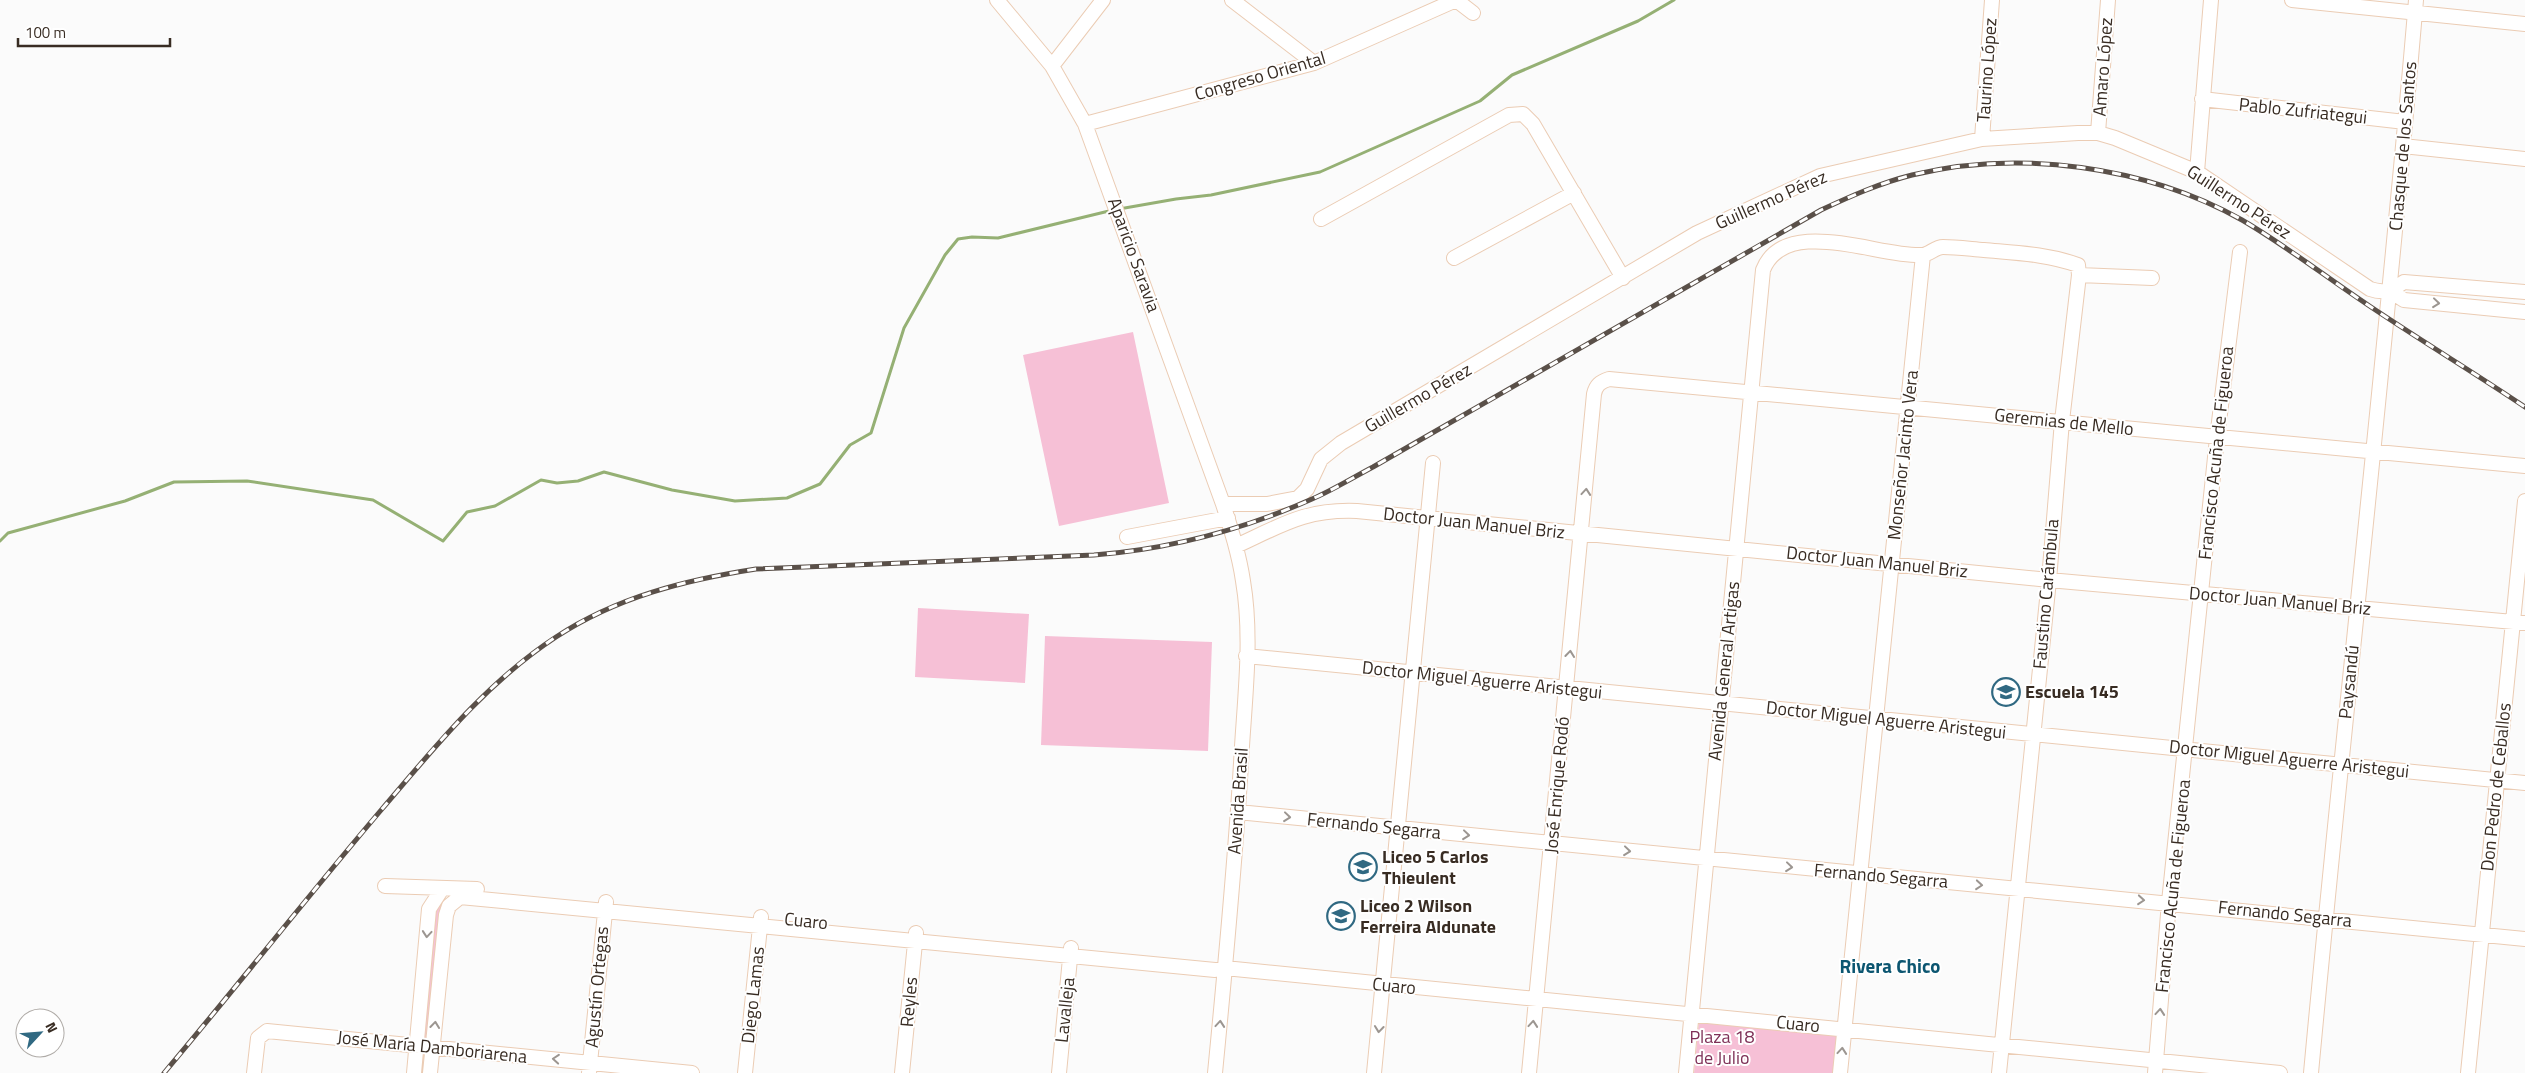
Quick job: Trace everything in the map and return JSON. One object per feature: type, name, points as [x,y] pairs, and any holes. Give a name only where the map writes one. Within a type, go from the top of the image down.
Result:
[{"type":"street","name":"Aparicio Saravia","points":[[997,0],[1052,66],[1085,124],[1122,221],[1230,524]]},
{"type":"street","points":[[1052,66],[1103,0]]},
{"type":"street","points":[[1232,0],[1314,63]]},
{"type":"street","points":[[1456,0],[1473,13]]},
{"type":"street","name":"Congreso Oriental","points":[[1085,124],[1314,63],[1456,0]]},
{"type":"street","name":"Taurino López","points":[[1982,139],[1992,0]]},
{"type":"street","name":"Amaro López","points":[[2098,133],[2108,0]]},
{"type":"street","points":[[2197,172],[2211,0]]},
{"type":"street","points":[[2292,0],[2416,6],[2525,24]]},
{"type":"street","name":"Chasque de los Santos","points":[[2390,291],[2416,6]]},
{"type":"street","name":"Pablo Zufriategui","points":[[2202,99],[2405,122]]},
{"type":"street","points":[[1321,219],[1509,115],[1523,114],[1534,124],[1623,278]]},
{"type":"street","name":"Guillermo Pérez","points":[[1223,504],[1268,504],[1298,498],[1307,489],[1321,459],[1341,443],[1697,233],[1820,176],[1982,139],[2098,133],[2197,172],[2370,289],[2379,292],[2390,291],[2404,300],[2525,312]]},
{"type":"street","points":[[2403,146],[2525,159]]},
{"type":"street","points":[[1454,258],[1574,193]]},
{"type":"street","name":"Avenida General Artigas","points":[[1686,1073],[1763,270],[1771,255],[1789,246],[1807,242],[1826,241],[1923,255]]},
{"type":"street","points":[[1923,255],[1941,247],[2054,256],[2078,270],[2152,278]]},
{"type":"street","name":"Francisco Acuña de Figueroa","points":[[2156,1067],[2169,902],[2217,438],[2240,252]]},
{"type":"street","name":"Monseñor Jacinto Vera","points":[[1840,1073],[1878,719],[1891,564],[1909,408],[1923,255]]},
{"type":"street","name":"Faustino Carámbula","points":[[1999,1073],[2078,270]]},
{"type":"street","points":[[2390,291],[2404,282],[2525,292]]},
{"type":"street","name":"Paysandú","points":[[2311,1073],[2356,609],[2390,291]]},
{"type":"street","name":"Geremias de Mello","points":[[1603,381],[1609,379],[1752,392],[2525,466]]},
{"type":"street","name":"José Enrique Rodó","points":[[1528,1073],[1552,843],[1594,394],[1596,387],[1603,381]]},
{"type":"street","points":[[1374,1073],[1396,828],[1433,462]]},
{"type":"street","name":"Don Pedro de Ceballos","points":[[2468,1073],[2497,780],[2519,623],[2525,500]]},
{"type":"street","name":"Doctor Juan Manuel Briz","points":[[1236,546],[1301,516],[1330,510],[1736,548],[2049,580],[2519,623]]},
{"type":"street","points":[[1127,537],[1230,524]]},
{"type":"street","name":"Avenida Brasil","points":[[1215,1073],[1238,812],[1246,656],[1246,614],[1236,546],[1230,524]]},
{"type":"street","name":"Doctor Miguel Aguerre Aristegui","points":[[1246,656],[2525,783]]},
{"type":"street","name":"Fernando Segarra","points":[[1238,812],[1861,874],[2325,917],[2525,939]]},
{"type":"street","name":"Cuaro","points":[[385,886],[442,889],[456,887],[605,907]]},
{"type":"street","points":[[414,1073],[429,909],[442,889]]},
{"type":"street","name":"Cuaro","points":[[433,1048],[446,915],[449,906],[460,897],[605,907],[1071,951],[1216,962],[1225,968],[2002,1045],[2156,1067],[2280,1073]]},
{"type":"street","name":"Agustín Ortegas","points":[[590,1068],[605,907]]},
{"type":"street","name":"Diego Lamas","points":[[745,1073],[761,921]]},
{"type":"street","name":"Reyles","points":[[902,1073],[915,936]]},
{"type":"street","name":"Lavalleja","points":[[1059,1073],[1071,951]]},
{"type":"street","name":"José María Damboriarena","points":[[254,1073],[258,1038],[267,1030],[417,1046],[590,1068],[692,1073]]},
{"type":"street","points":[[430,1073],[433,1048]]},
{"type":"green space","points":[[1133,332],[1169,503],[1059,526],[1023,355]]},
{"type":"green space","points":[[918,608],[1029,614],[1025,683],[915,677]]},
{"type":"green space","points":[[1045,636],[1212,642],[1208,751],[1041,745]]},
{"type":"green space","points":[[443,900],[445,903],[429,1040],[422,1041],[433,915]]},
{"type":"green space","name":"Plaza 18 de Julio","points":[[1699,1020],[1840,1035],[1836,1073],[1694,1073]]},
{"type":"waterway","points":[[1119,209],[1211,195],[1320,172],[1480,101],[1512,75],[1638,21],[1674,0]]},
{"type":"waterway","points":[[0,541],[8,533],[125,501],[174,482],[247,481],[373,500],[443,541],[467,512],[495,506],[541,480],[557,483],[578,481],[604,472],[672,490],[735,501],[787,498],[820,484],[850,445],[871,433],[904,328],[945,255],[958,239],[972,237],[998,238],[1113,210]]},
{"type":"railway","points":[[164,1073],[354,842],[442,739],[507,674],[556,637],[579,623],[603,611],[652,592],[730,573],[756,569],[1094,555],[1178,543],[1259,520],[1335,488],[1821,210],[1866,190],[1900,178],[1953,167],[1995,163],[2038,164],[2124,175],[2205,201],[2242,220],[2290,250],[2352,294],[2525,407]]},
{"type":"place","name":"Escuela 145","points":[[2006,692]]},
{"type":"place","name":"Liceo 5 Carlos Thieulent","points":[[1363,867]]},
{"type":"place","name":"Liceo 2 Wilson Ferreira Aldunate","points":[[1341,916]]},
{"type":"district","name":"Rivera Chico","points":[[1890,966]]}]
